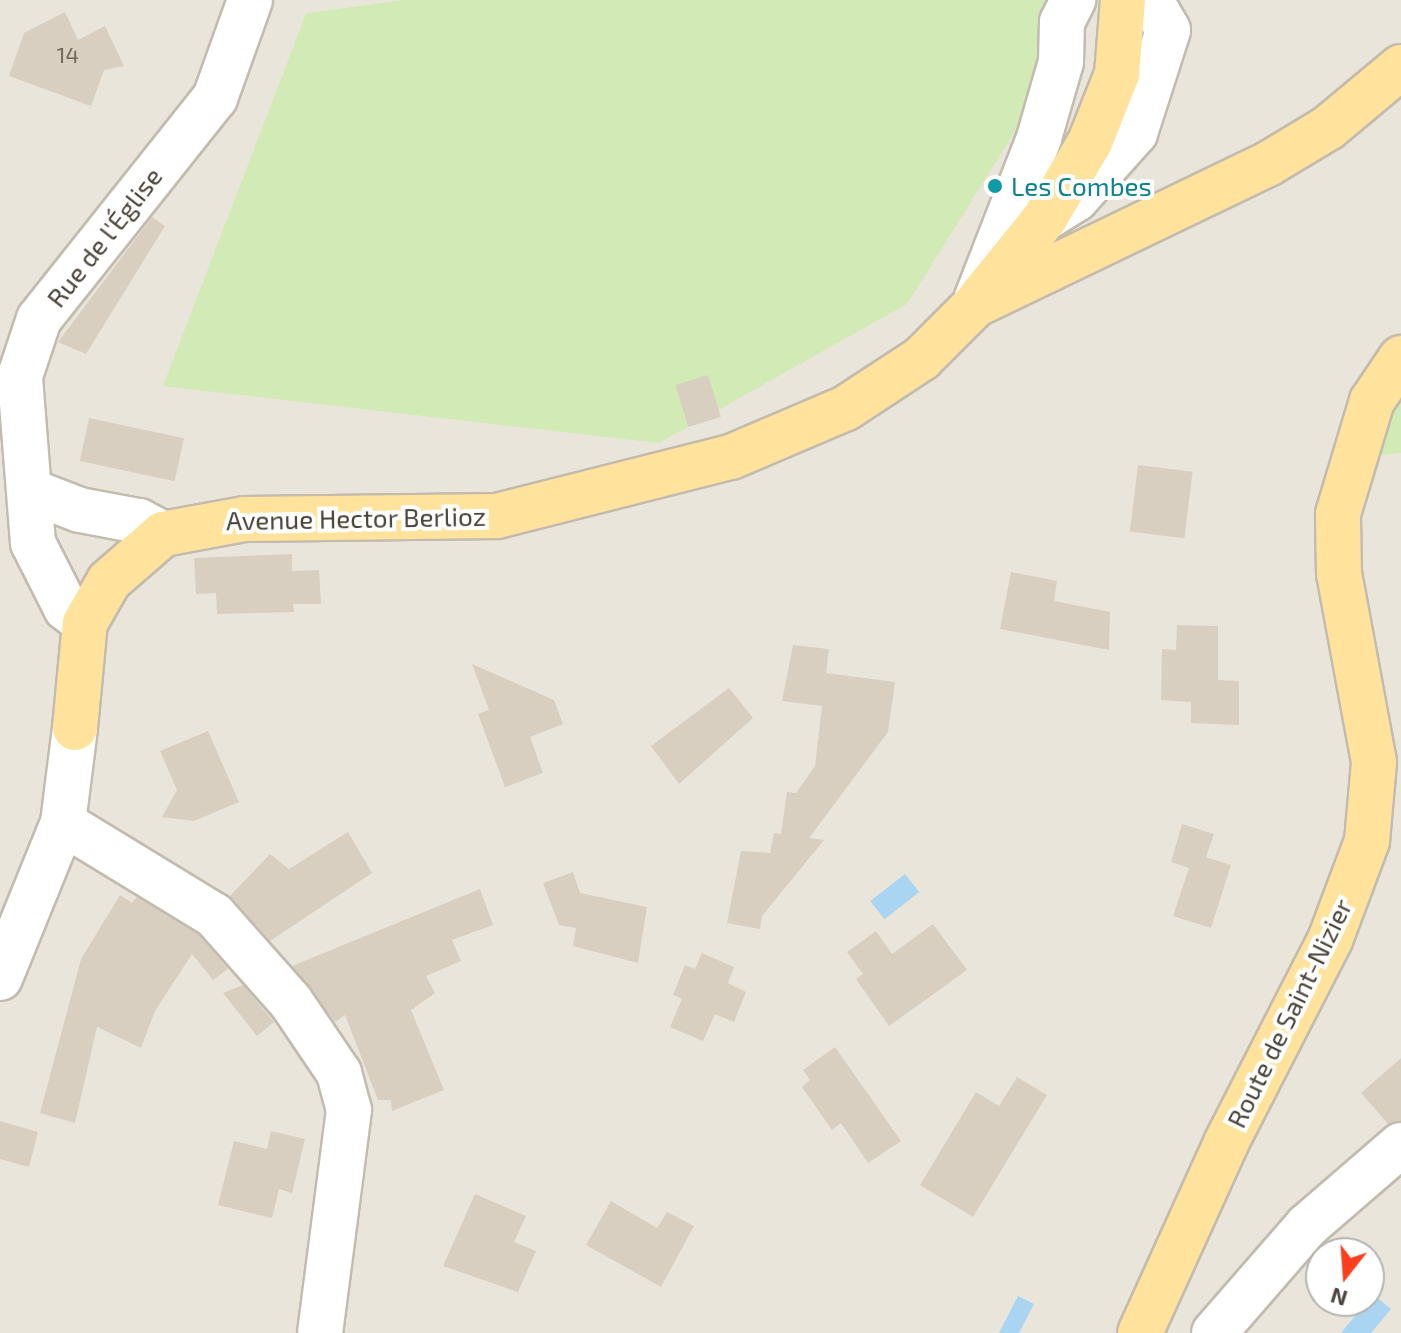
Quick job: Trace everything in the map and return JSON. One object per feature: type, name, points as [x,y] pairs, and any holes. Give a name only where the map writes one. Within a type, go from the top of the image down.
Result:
[{"type":"main road","points":[[975,305],[1045,218],[1090,142],[1117,74],[1123,0]]},
{"type":"main road","points":[[975,305],[1268,164],[1328,128],[1401,67]]},
{"type":"main road","name":"Avenue Hector Berlioz","points":[[163,534],[244,519],[384,522],[497,516],[559,505],[731,457],[846,408],[922,358],[975,305]]},
{"type":"main road","name":"Route de Saint-Nizier","points":[[1140,1333],[1226,1143],[1330,940],[1367,841],[1374,762],[1339,574],[1338,514],[1372,401],[1401,358]]},
{"type":"main road","points":[[75,728],[85,623],[109,581],[163,534]]},
{"type":"street","name":"Rue de l'Église","points":[[85,623],[66,608],[33,543],[33,492],[22,439],[20,376],[39,319],[215,98],[250,0]]},
{"type":"street","points":[[975,305],[1039,138],[1061,62],[1062,22],[1073,0]]},
{"type":"street","points":[[1045,218],[1076,199],[1135,133],[1168,30],[1151,0]]},
{"type":"street","points":[[33,492],[80,510],[139,521],[163,534]]},
{"type":"street","points":[[0,978],[63,823],[75,728]]},
{"type":"street","points":[[63,823],[214,915],[291,1002],[339,1073],[349,1110],[320,1333]]},
{"type":"street","points":[[1214,1333],[1307,1226],[1401,1145]]},
{"type":"shaded area","points":[[0,0],[403,0],[306,13],[164,386],[1059,56],[1097,0],[1401,0],[1401,392],[1373,457],[1401,453],[1401,1333],[0,1333]]},
{"type":"green space","points":[[403,0],[1097,0],[907,304],[659,443],[163,386],[306,13]]},
{"type":"green space","points":[[1401,392],[1401,453],[1372,457],[1393,400]]},
{"type":"water","points":[[905,874],[919,892],[884,919],[870,901]]},
{"type":"water","points":[[1018,1296],[1034,1304],[1019,1333],[999,1333]]},
{"type":"water","points":[[1354,1317],[1384,1317],[1371,1333],[1341,1333]]},
{"type":"building","points":[[65,12],[78,40],[105,26],[124,66],[104,70],[91,106],[9,76],[24,33]]},
{"type":"building","points":[[152,217],[165,226],[86,354],[58,342]]},
{"type":"building","points":[[708,375],[721,417],[688,427],[675,385]]},
{"type":"building","points":[[89,418],[184,438],[175,481],[80,461]]},
{"type":"building","points":[[1138,465],[1193,472],[1184,538],[1130,532]]},
{"type":"building","points":[[292,554],[292,571],[319,570],[321,604],[293,604],[294,612],[217,614],[216,593],[196,594],[194,558]]},
{"type":"building","points":[[1011,572],[1057,581],[1054,601],[1110,612],[1109,650],[1000,629]]},
{"type":"building","points":[[1177,625],[1218,626],[1218,680],[1239,681],[1239,725],[1191,723],[1191,702],[1161,700],[1162,649],[1176,650]]},
{"type":"building","points":[[793,645],[829,649],[826,673],[895,682],[888,732],[809,838],[824,840],[762,916],[760,929],[727,923],[741,851],[770,853],[774,833],[781,834],[787,792],[796,793],[815,766],[822,706],[782,701]]},
{"type":"building","points":[[472,664],[554,700],[563,724],[530,737],[543,773],[505,787],[478,714],[489,710]]},
{"type":"building","points":[[729,688],[753,718],[679,784],[651,746]]},
{"type":"building","points":[[208,731],[239,802],[194,821],[162,817],[177,790],[160,751]]},
{"type":"building","points":[[1182,824],[1214,834],[1206,857],[1231,865],[1211,928],[1173,916],[1189,868],[1171,862]]},
{"type":"building","points":[[348,832],[372,873],[270,941],[230,896],[270,854],[289,869]]},
{"type":"building","points":[[573,872],[580,893],[647,907],[638,963],[573,946],[576,928],[559,925],[543,883]]},
{"type":"building","points":[[480,889],[493,925],[452,940],[461,961],[426,976],[435,993],[411,1010],[444,1090],[392,1111],[391,1100],[378,1100],[345,1015],[335,1022],[292,966]]},
{"type":"building","points":[[120,895],[132,903],[137,897],[198,934],[228,969],[213,980],[192,954],[155,1011],[141,1048],[97,1027],[75,1123],[40,1113],[81,959]]},
{"type":"building","points":[[933,924],[967,970],[889,1026],[856,979],[863,974],[847,952],[876,931],[892,954]]},
{"type":"building","points":[[702,953],[734,967],[728,983],[746,992],[734,1022],[715,1014],[703,1041],[670,1027],[682,999],[673,995],[685,965],[695,969]]},
{"type":"building","points":[[243,985],[274,1022],[257,1036],[223,993]]},
{"type":"building","points":[[835,1047],[901,1141],[868,1163],[841,1123],[832,1130],[802,1087],[810,1080],[803,1070]]},
{"type":"building","points":[[1401,1058],[1401,1121],[1388,1124],[1361,1093]]},
{"type":"building","points":[[1017,1077],[1047,1095],[973,1217],[920,1185],[976,1092],[999,1106]]},
{"type":"building","points":[[0,1121],[38,1132],[29,1167],[0,1159]]},
{"type":"building","points":[[271,1131],[305,1139],[292,1193],[279,1189],[272,1218],[218,1205],[234,1141],[267,1149]]},
{"type":"building","points":[[475,1194],[526,1216],[514,1242],[536,1251],[518,1292],[443,1266]]},
{"type":"building","points":[[611,1201],[657,1228],[667,1212],[694,1226],[661,1287],[586,1245]]},
{"type":"place","name":"Les Combes","points":[[995,186]]}]
